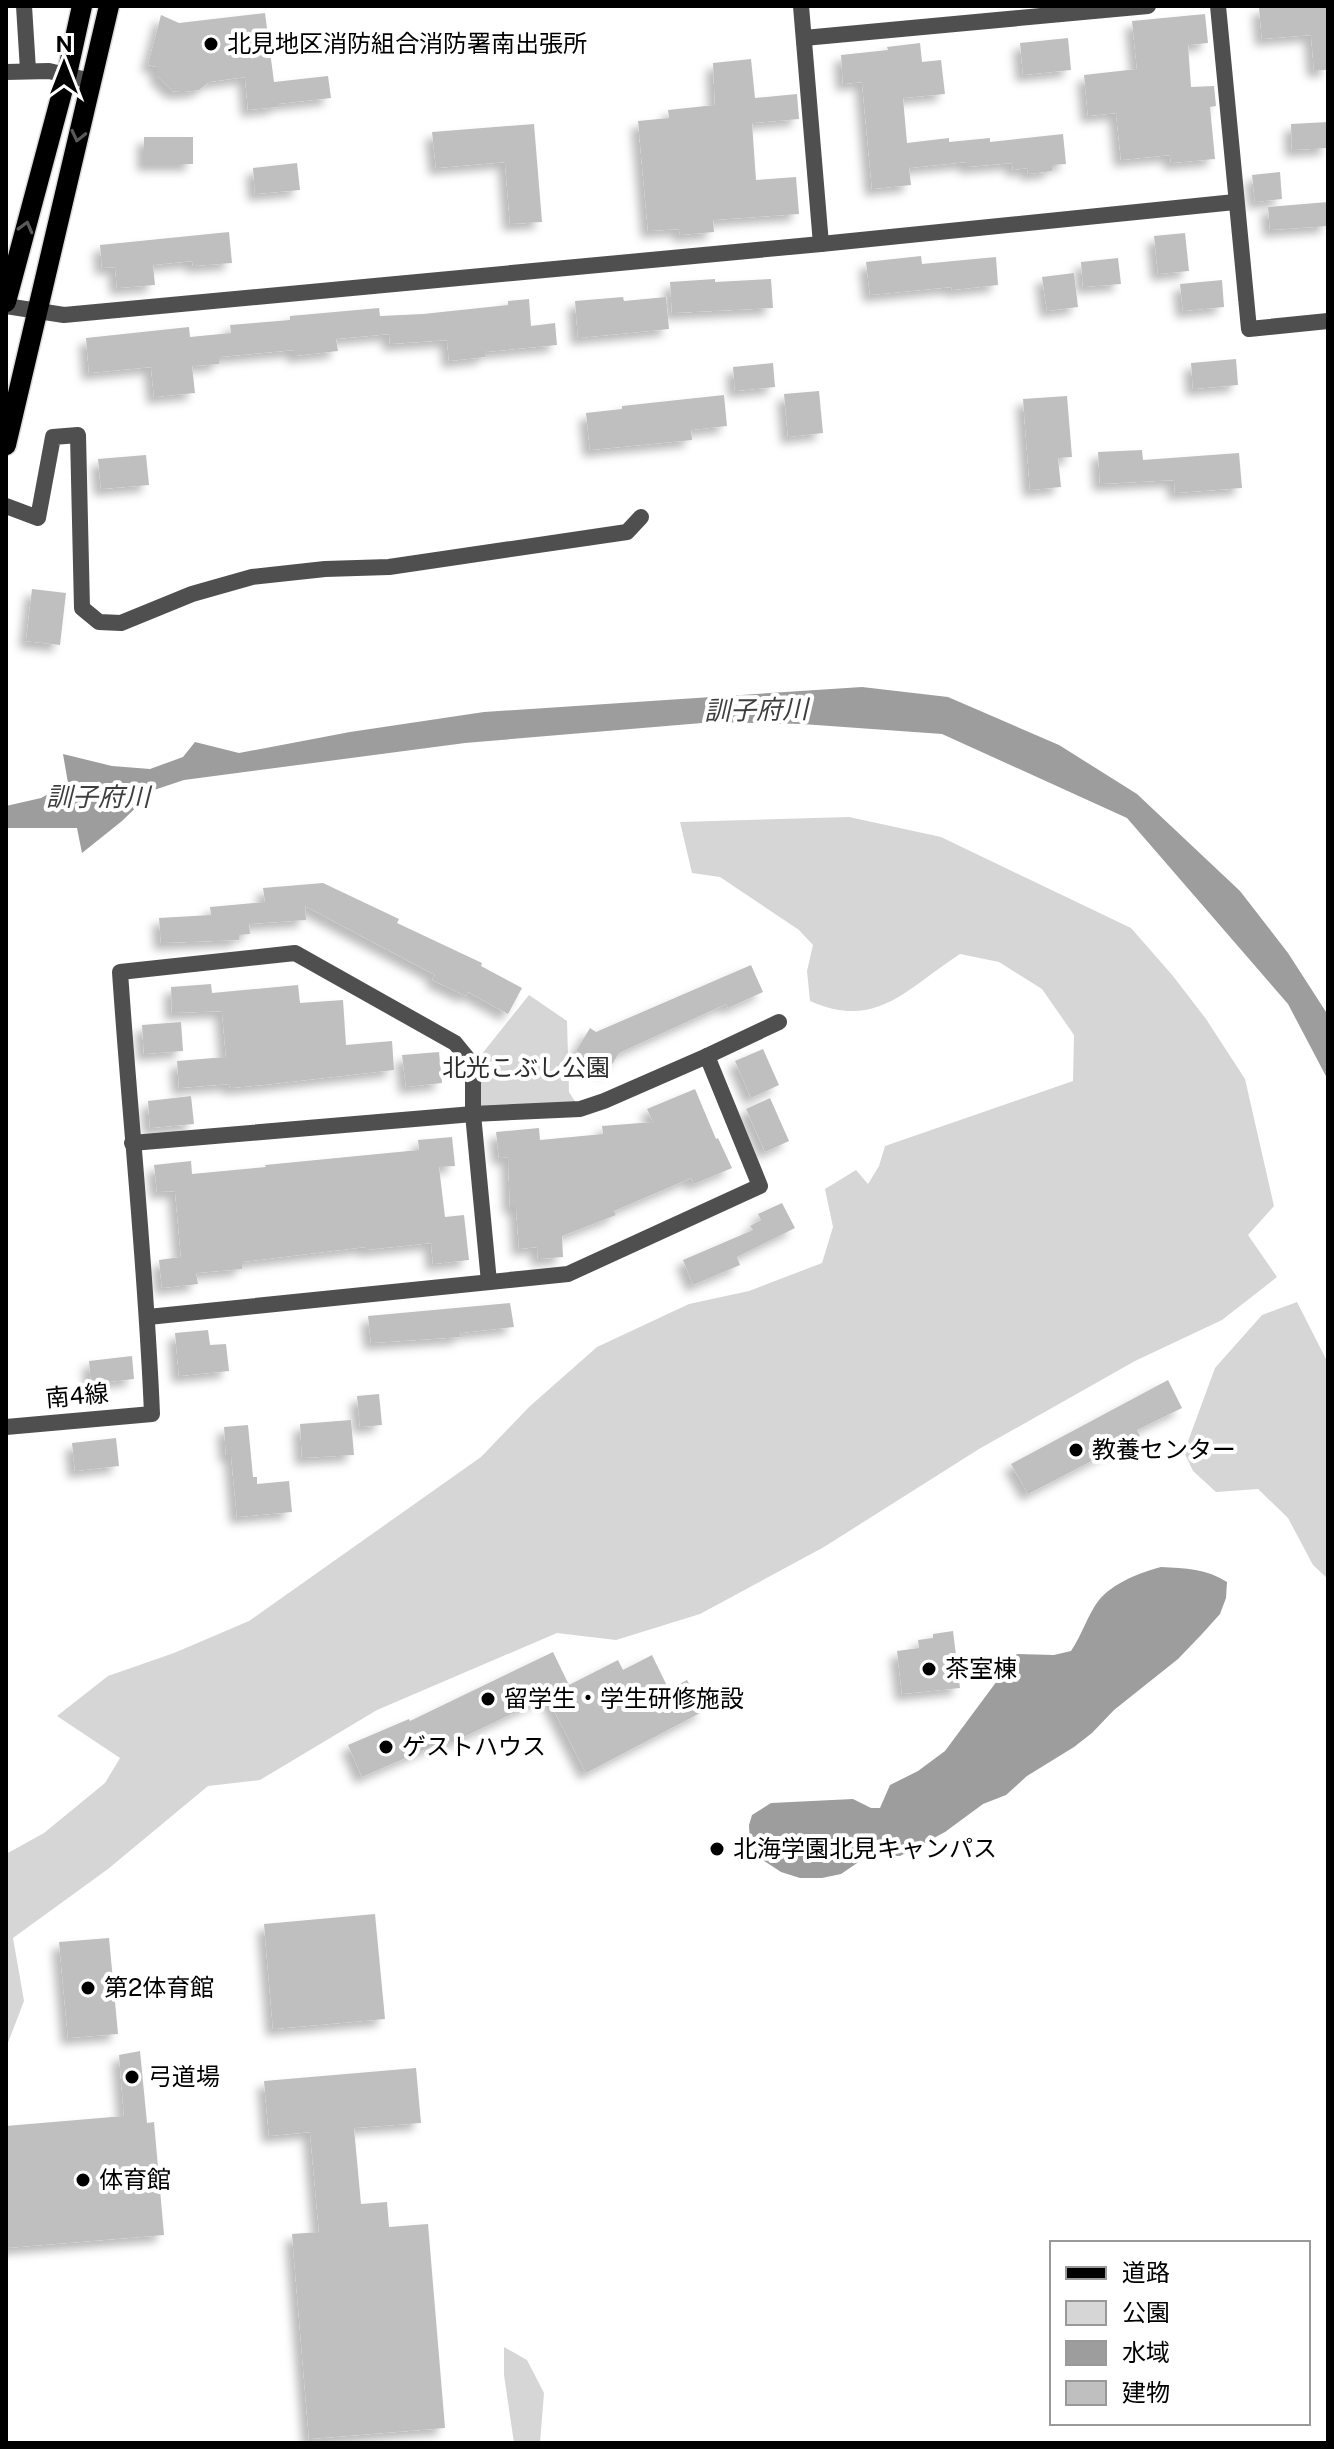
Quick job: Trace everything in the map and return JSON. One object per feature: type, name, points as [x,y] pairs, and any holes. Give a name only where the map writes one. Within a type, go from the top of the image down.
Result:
[{"type":"main road","points":[[6,304],[82,6]]},
{"type":"main road","points":[[6,445],[109,6]]},
{"type":"street","points":[[24,6],[28,70]]},
{"type":"street","points":[[801,6],[821,244]]},
{"type":"street","points":[[804,38],[1148,6]]},
{"type":"street","points":[[1218,6],[1249,329],[1328,321]]},
{"type":"street","points":[[6,72],[28,70],[67,74],[91,81]]},
{"type":"street","points":[[6,304],[64,315],[1235,202]]},
{"type":"street","points":[[6,506],[38,518],[53,437],[78,435],[82,608],[99,622],[121,623],[192,594],[252,577],[325,569],[389,567],[627,532],[641,517]]},
{"type":"street","points":[[489,1282],[473,1114],[473,1065],[455,1043],[295,953],[120,972],[148,1317],[568,1274],[760,1186],[707,1056]]},
{"type":"street","points":[[132,1143],[473,1114],[580,1109],[779,1022]]},
{"type":"street","name":"南4線","points":[[6,1427],[152,1414],[148,1317]]},
{"type":"green space","points":[[849,817],[941,837],[1131,928],[1206,1019],[1245,1079],[1274,1206],[1248,1235],[1277,1277],[1222,1320],[1135,1361],[979,1449],[824,1547],[700,1614],[616,1640],[557,1633],[377,1710],[260,1780],[208,1786],[108,1869],[13,1938],[24,2001],[6,2048],[6,1854],[44,1833],[105,1783],[120,1758],[57,1716],[108,1676],[174,1653],[249,1621],[481,1457],[529,1407],[597,1347],[689,1304],[749,1291],[822,1263],[833,1227],[825,1189],[856,1170],[868,1184],[879,1166],[885,1146],[1073,1081],[1074,1035],[1042,989],[999,962],[960,954],[907,992],[873,1008],[854,1011],[834,1009],[810,1001],[807,971],[813,945],[799,930],[720,877],[692,873],[680,822]]},
{"type":"green space","name":"北光こぶし公園","points":[[529,995],[567,1021],[569,1092],[580,1109],[473,1114],[473,1065]]},
{"type":"green space","points":[[1297,1302],[1328,1363],[1328,1579],[1313,1565],[1288,1518],[1258,1489],[1216,1492],[1193,1471],[1184,1452],[1215,1368],[1262,1315]]},
{"type":"green space","points":[[504,2347],[527,2360],[544,2393],[540,2443],[514,2443],[504,2375]]},
{"type":"water","name":"訓子府川","points":[[862,687],[948,697],[1059,745],[1137,794],[1240,891],[1288,953],[1328,1015],[1328,1080],[1288,1004],[1127,818],[942,734],[802,724],[714,722],[465,743],[184,780],[154,790],[82,853],[77,828],[6,828],[6,806],[41,798],[68,783],[63,754],[112,766],[150,769],[183,757],[195,742],[239,753],[484,712]]},
{"type":"water","points":[[1161,1567],[1204,1572],[1227,1582],[1226,1598],[1220,1614],[1178,1659],[1114,1710],[1074,1747],[1027,1776],[1006,1795],[983,1804],[945,1832],[900,1856],[869,1855],[841,1874],[800,1878],[781,1872],[755,1855],[750,1843],[752,1815],[771,1803],[853,1799],[871,1808],[880,1808],[890,1785],[918,1771],[945,1751],[1017,1654],[1054,1655],[1071,1651],[1095,1606],[1105,1594],[1128,1579]]},
{"type":"building","points":[[1328,6],[1328,70],[1314,70],[1311,35],[1262,39],[1259,8]]},
{"type":"building","name":"北見地区消防組合消防署南出張所","points":[[265,13],[274,82],[328,76],[331,98],[248,110],[245,77],[209,82],[199,90],[172,91],[157,76],[157,67],[148,65],[161,15],[179,23]]},
{"type":"building","points":[[1205,14],[1208,43],[1188,45],[1191,87],[1214,86],[1216,106],[1210,107],[1215,159],[1171,163],[1170,155],[1121,160],[1116,113],[1088,116],[1084,75],[1137,69],[1132,21]]},
{"type":"building","points":[[1068,38],[1071,70],[1023,75],[1020,43]]},
{"type":"building","points":[[920,43],[922,62],[941,60],[945,94],[903,98],[907,143],[949,138],[949,142],[990,138],[990,142],[1063,134],[1066,164],[1052,165],[1052,171],[1028,174],[1027,168],[1013,170],[1012,163],[966,167],[966,162],[909,168],[911,185],[872,189],[862,82],[843,84],[841,55]]},
{"type":"building","points":[[751,59],[755,98],[797,94],[799,119],[752,123],[756,180],[796,177],[799,214],[713,220],[714,232],[680,235],[679,229],[648,231],[638,121],[669,118],[668,110],[715,105],[713,63]]},
{"type":"building","points":[[1328,122],[1328,148],[1292,150],[1291,124]]},
{"type":"building","points":[[534,124],[542,222],[510,224],[505,162],[436,168],[432,132]]},
{"type":"building","points":[[144,137],[193,137],[193,164],[144,164]]},
{"type":"building","points":[[297,163],[300,190],[255,194],[253,168]]},
{"type":"building","points":[[1280,172],[1282,199],[1255,202],[1252,175]]},
{"type":"building","points":[[1328,202],[1328,226],[1270,230],[1268,207]]},
{"type":"building","points":[[229,232],[232,263],[193,266],[192,261],[153,265],[155,285],[117,288],[115,267],[102,268],[100,245]]},
{"type":"building","points":[[1185,233],[1189,271],[1158,274],[1154,236]]},
{"type":"building","points":[[921,256],[922,264],[996,257],[998,285],[870,295],[866,262]]},
{"type":"building","points":[[1118,258],[1121,284],[1083,287],[1081,262]]},
{"type":"building","points":[[1074,273],[1078,307],[1047,311],[1042,277]]},
{"type":"building","points":[[715,279],[715,282],[771,279],[773,308],[672,313],[670,282]]},
{"type":"building","points":[[1222,280],[1224,307],[1183,311],[1180,284]]},
{"type":"building","points":[[623,297],[624,301],[666,297],[669,329],[578,338],[575,301]]},
{"type":"building","points":[[529,299],[531,326],[555,323],[557,345],[485,352],[485,357],[449,361],[447,340],[390,344],[389,334],[336,339],[338,351],[294,356],[294,350],[219,357],[219,364],[192,366],[195,393],[154,397],[151,367],[89,373],[86,338],[189,327],[190,337],[231,333],[230,325],[290,320],[290,316],[379,308],[380,316],[423,314],[508,305],[508,301]]},
{"type":"building","points":[[1236,359],[1238,385],[1193,389],[1191,363]]},
{"type":"building","points":[[773,363],[775,387],[735,391],[733,367]]},
{"type":"building","points":[[819,391],[823,433],[788,437],[784,394]]},
{"type":"building","points":[[724,395],[727,426],[691,430],[692,440],[590,450],[586,413]]},
{"type":"building","points":[[1067,396],[1072,457],[1058,458],[1061,487],[1030,490],[1023,399]]},
{"type":"building","points":[[1142,450],[1143,460],[1239,453],[1242,488],[1175,493],[1174,480],[1100,484],[1098,452]]},
{"type":"building","points":[[146,455],[149,485],[101,489],[98,459]]},
{"type":"building","points":[[32,589],[66,593],[60,645],[26,641]]},
{"type":"building","points":[[323,883],[399,919],[397,923],[482,963],[481,966],[522,988],[508,1014],[468,992],[466,996],[432,980],[435,975],[305,906],[306,920],[249,924],[250,934],[239,935],[239,940],[161,943],[159,918],[211,915],[210,907],[265,902],[263,888]]},
{"type":"building","points":[[751,965],[763,992],[728,1008],[726,1004],[619,1053],[608,1071],[576,1051],[590,1028],[596,1032]]},
{"type":"building","points":[[211,984],[212,993],[298,985],[300,1003],[343,1000],[346,1045],[392,1041],[394,1070],[230,1088],[229,1084],[179,1088],[177,1061],[226,1057],[222,1011],[172,1013],[171,987]]},
{"type":"building","points":[[181,1022],[183,1051],[144,1054],[142,1025]]},
{"type":"building","points":[[763,1049],[779,1085],[751,1098],[735,1061]]},
{"type":"building","points":[[439,1052],[442,1083],[406,1087],[402,1055]]},
{"type":"building","points":[[695,1089],[732,1168],[694,1184],[691,1178],[614,1211],[616,1215],[562,1236],[563,1257],[538,1259],[537,1247],[519,1249],[516,1207],[510,1207],[508,1157],[499,1158],[496,1132],[539,1128],[540,1140],[603,1134],[602,1126],[653,1122],[647,1109]]},
{"type":"building","points":[[191,1096],[194,1124],[150,1128],[148,1101]]},
{"type":"building","points":[[770,1098],[789,1141],[765,1152],[746,1109]]},
{"type":"building","points":[[452,1137],[455,1166],[439,1167],[445,1217],[464,1215],[469,1260],[433,1264],[431,1243],[365,1250],[365,1247],[242,1262],[242,1269],[196,1273],[198,1284],[162,1288],[159,1260],[181,1257],[175,1191],[157,1192],[154,1165],[191,1161],[192,1174],[419,1150],[418,1140]]},
{"type":"building","points":[[782,1203],[795,1228],[737,1257],[740,1265],[693,1285],[683,1260],[753,1230],[750,1226],[761,1220],[758,1214]]},
{"type":"building","points":[[510,1303],[514,1327],[460,1333],[461,1337],[371,1343],[368,1316]]},
{"type":"building","points":[[208,1330],[210,1345],[226,1344],[229,1371],[179,1376],[175,1333]]},
{"type":"building","points":[[132,1356],[134,1379],[91,1384],[89,1361]]},
{"type":"building","name":"教養センター","points":[[1168,1380],[1182,1408],[1137,1430],[1140,1436],[1028,1494],[1011,1464]]},
{"type":"building","points":[[379,1394],[382,1425],[360,1427],[357,1396]]},
{"type":"building","points":[[351,1420],[354,1455],[302,1458],[300,1424]]},
{"type":"building","points":[[248,1425],[253,1477],[257,1477],[257,1484],[289,1481],[292,1512],[237,1517],[231,1455],[226,1455],[224,1427]]},
{"type":"building","points":[[116,1438],[119,1466],[75,1471],[72,1443]]},
{"type":"building","name":"茶室棟","points":[[953,1631],[960,1688],[902,1694],[897,1651],[919,1648],[918,1640]]},
{"type":"building","points":[[553,1652],[569,1685],[618,1660],[623,1670],[652,1655],[669,1690],[687,1680],[704,1711],[586,1773],[547,1697],[451,1743],[449,1739],[362,1777],[348,1745],[410,1721]]},
{"type":"building","points":[[375,1914],[385,2019],[273,2029],[264,1924]]},
{"type":"building","name":"第2体育館","points":[[109,1938],[118,2034],[68,2038],[59,1942]]},
{"type":"building","name":"体育館","points":[[140,2051],[147,2123],[154,2122],[164,2235],[6,2248],[6,2126],[124,2116],[119,2055]]},
{"type":"building","points":[[416,2068],[421,2123],[354,2128],[361,2204],[387,2202],[389,2227],[428,2224],[445,2428],[309,2439],[292,2234],[319,2232],[310,2132],[269,2136],[264,2081]]},
{"type":"place","name":"北見地区消防組合消防署南出張所","points":[[211,44]]},
{"type":"place","name":"教養センター","points":[[1076,1450]]},
{"type":"place","name":"茶室棟","points":[[929,1669]]},
{"type":"place","name":"留学生・学生研修施設","points":[[488,1699]]},
{"type":"place","name":"ゲストハウス","points":[[386,1747]]},
{"type":"place","name":"北海学園北見キャンパス","points":[[717,1849]]},
{"type":"place","name":"第2体育館","points":[[88,1988]]},
{"type":"place","name":"弓道場","points":[[132,2077]]},
{"type":"place","name":"体育館","points":[[83,2180]]}]
